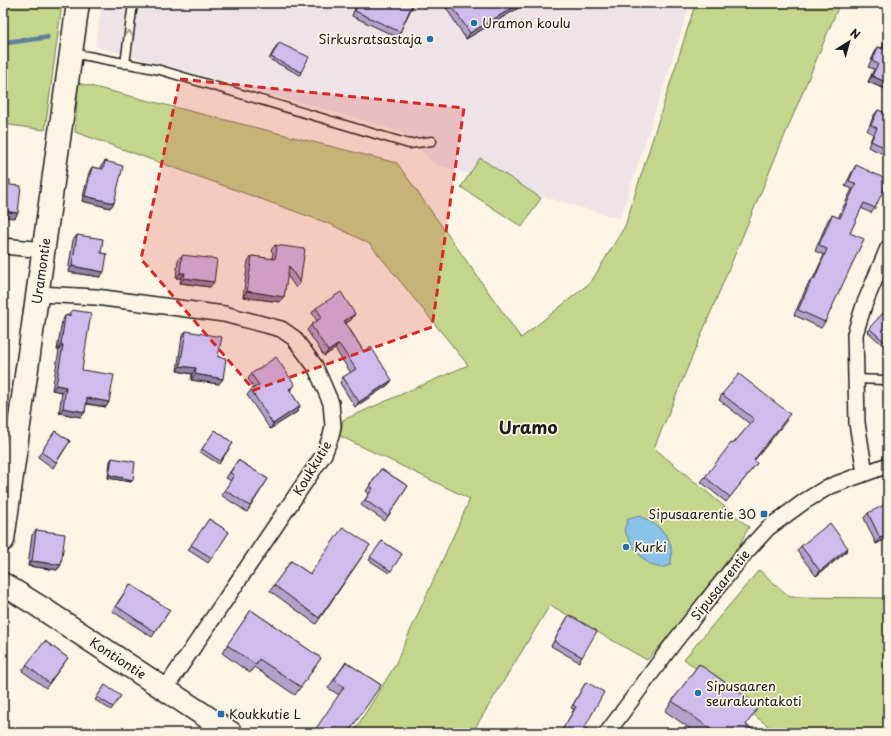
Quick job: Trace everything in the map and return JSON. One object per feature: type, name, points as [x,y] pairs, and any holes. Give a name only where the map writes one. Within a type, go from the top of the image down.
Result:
[{"type":"street","name":"Uramontie","points":[[3,540],[78,3]]},
{"type":"street","points":[[3,246],[44,250]]},
{"type":"street","points":[[865,473],[857,424],[855,334],[864,305],[888,248]]},
{"type":"street","name":"Koukkutie","points":[[38,294],[96,297],[224,314],[281,329],[294,338],[315,366],[331,403],[333,426],[324,454],[165,689]]},
{"type":"street","name":"Sipusaarentie","points":[[607,733],[675,641],[745,553],[768,528],[828,487],[888,464]]},
{"type":"street","name":"Kontiontie","points":[[3,584],[231,733]]},
{"type":"lane","points":[[125,64],[133,3]]},
{"type":"lane","points":[[71,53],[160,70],[409,144],[432,140]]},
{"type":"lane","points":[[855,379],[884,380],[888,384]]},
{"type":"highlighted area","points":[[180,79],[464,108],[432,327],[254,390],[141,259]]},
{"type":"shaded area","points":[[102,3],[672,3],[689,8],[620,219],[434,164],[405,134],[367,121],[95,46]]},
{"type":"green space","points":[[3,3],[62,3],[45,130],[3,124]]},
{"type":"green space","points":[[687,3],[840,3],[654,448],[749,527],[738,547],[667,638],[647,660],[550,605],[472,733],[353,733],[394,667],[470,499],[340,436],[343,420],[468,365],[370,244],[330,224],[75,132],[78,83],[397,163],[521,338],[591,282],[625,226],[695,5]]},
{"type":"green space","points":[[480,158],[541,198],[522,227],[461,187]]},
{"type":"green space","points":[[759,570],[790,597],[888,598],[888,733],[771,733],[773,730],[684,659]]},
{"type":"water","points":[[639,516],[654,524],[667,536],[671,547],[671,564],[663,567],[656,567],[643,558],[632,544],[624,530],[628,519]]},
{"type":"building","points":[[358,3],[413,3],[400,32],[355,11]]},
{"type":"building","name":"Uramon koulu","points":[[450,3],[521,3],[470,33]]},
{"type":"building","points":[[888,37],[888,83],[872,76],[878,64],[872,61],[878,47],[883,49]]},
{"type":"building","points":[[279,43],[309,57],[301,72],[271,57]]},
{"type":"building","points":[[878,110],[888,114],[888,149],[871,141],[877,128],[871,125]]},
{"type":"building","points":[[105,161],[123,166],[114,203],[85,196],[92,167],[103,169]]},
{"type":"building","points":[[856,165],[888,180],[875,208],[864,203],[850,233],[864,239],[825,322],[798,310],[812,279],[814,280],[827,249],[819,245],[832,215],[840,218],[856,184],[849,181]]},
{"type":"building","points":[[3,179],[10,180],[10,185],[21,186],[18,213],[3,211]]},
{"type":"building","points":[[77,235],[103,239],[101,253],[107,254],[104,272],[72,266]]},
{"type":"building","points":[[275,245],[305,249],[300,283],[289,266],[284,297],[247,291],[252,256],[275,259],[277,248]]},
{"type":"building","points":[[182,255],[217,259],[214,282],[184,278],[185,273],[180,273]]},
{"type":"building","points":[[341,292],[355,314],[344,321],[364,352],[371,347],[392,380],[359,402],[343,377],[356,369],[339,344],[328,351],[311,325],[322,317],[316,308]]},
{"type":"building","points":[[888,308],[888,345],[869,328]]},
{"type":"building","points":[[72,310],[91,313],[82,370],[114,375],[109,402],[87,398],[85,412],[63,408],[66,387],[56,385],[63,345],[61,344],[65,316],[71,315]]},
{"type":"building","points":[[186,331],[222,337],[218,357],[226,358],[223,379],[195,374],[196,368],[180,366]]},
{"type":"building","points":[[276,357],[295,385],[289,389],[300,406],[273,424],[251,390],[259,385],[251,374]]},
{"type":"building","points":[[739,374],[790,414],[754,460],[757,463],[730,497],[705,477],[731,443],[733,444],[754,419],[722,394]]},
{"type":"building","points":[[215,430],[233,443],[220,461],[202,449]]},
{"type":"building","points":[[55,431],[70,441],[56,462],[41,452]]},
{"type":"building","points":[[112,458],[135,462],[133,480],[109,475]]},
{"type":"building","points":[[238,460],[268,479],[250,506],[225,490],[234,475],[230,473]]},
{"type":"building","points":[[381,469],[408,486],[388,516],[365,500],[373,488],[370,486]]},
{"type":"building","points":[[888,503],[888,535],[880,538],[868,513]]},
{"type":"building","points":[[209,519],[229,532],[212,558],[191,545]]},
{"type":"building","points":[[830,523],[848,548],[820,571],[801,546]]},
{"type":"building","points":[[343,527],[370,545],[319,618],[274,585],[291,561],[310,574]]},
{"type":"building","points":[[36,530],[65,534],[61,565],[32,561]]},
{"type":"building","points":[[382,541],[402,554],[391,571],[370,557]]},
{"type":"building","points":[[130,584],[170,610],[155,632],[116,606]]},
{"type":"building","points":[[251,610],[321,658],[301,687],[259,659],[256,665],[227,645]]},
{"type":"building","points":[[569,615],[597,631],[582,657],[554,641]]},
{"type":"building","points":[[45,641],[68,658],[49,683],[26,665]]},
{"type":"building","points":[[346,662],[381,685],[348,733],[313,733],[344,687],[334,680]]},
{"type":"building","name":"Sipusaaren seurakuntakoti","points":[[699,664],[759,706],[746,725],[758,733],[710,733],[712,730],[672,701]]},
{"type":"building","points":[[586,682],[604,692],[585,727],[587,728],[584,733],[567,733],[562,730],[576,707],[573,705]]},
{"type":"building","points":[[105,685],[121,696],[113,707],[97,697]]},
{"type":"building","points":[[507,729],[515,733],[504,733]]},
{"type":"waterway","points":[[3,43],[47,37]]},
{"type":"place","name":"Uramon koulu","points":[[474,23]]},
{"type":"place","name":"Sirkusratsastaja","points":[[430,39]]},
{"type":"place","name":"Sipusaarentie 30","points":[[764,514]]},
{"type":"place","name":"Kurki","points":[[626,547]]},
{"type":"place","name":"Sipusaaren seurakuntakoti","points":[[698,693]]},
{"type":"place","name":"Koukkutie L","points":[[221,714]]},
{"type":"district","name":"Uramo","points":[[528,428]]}]
